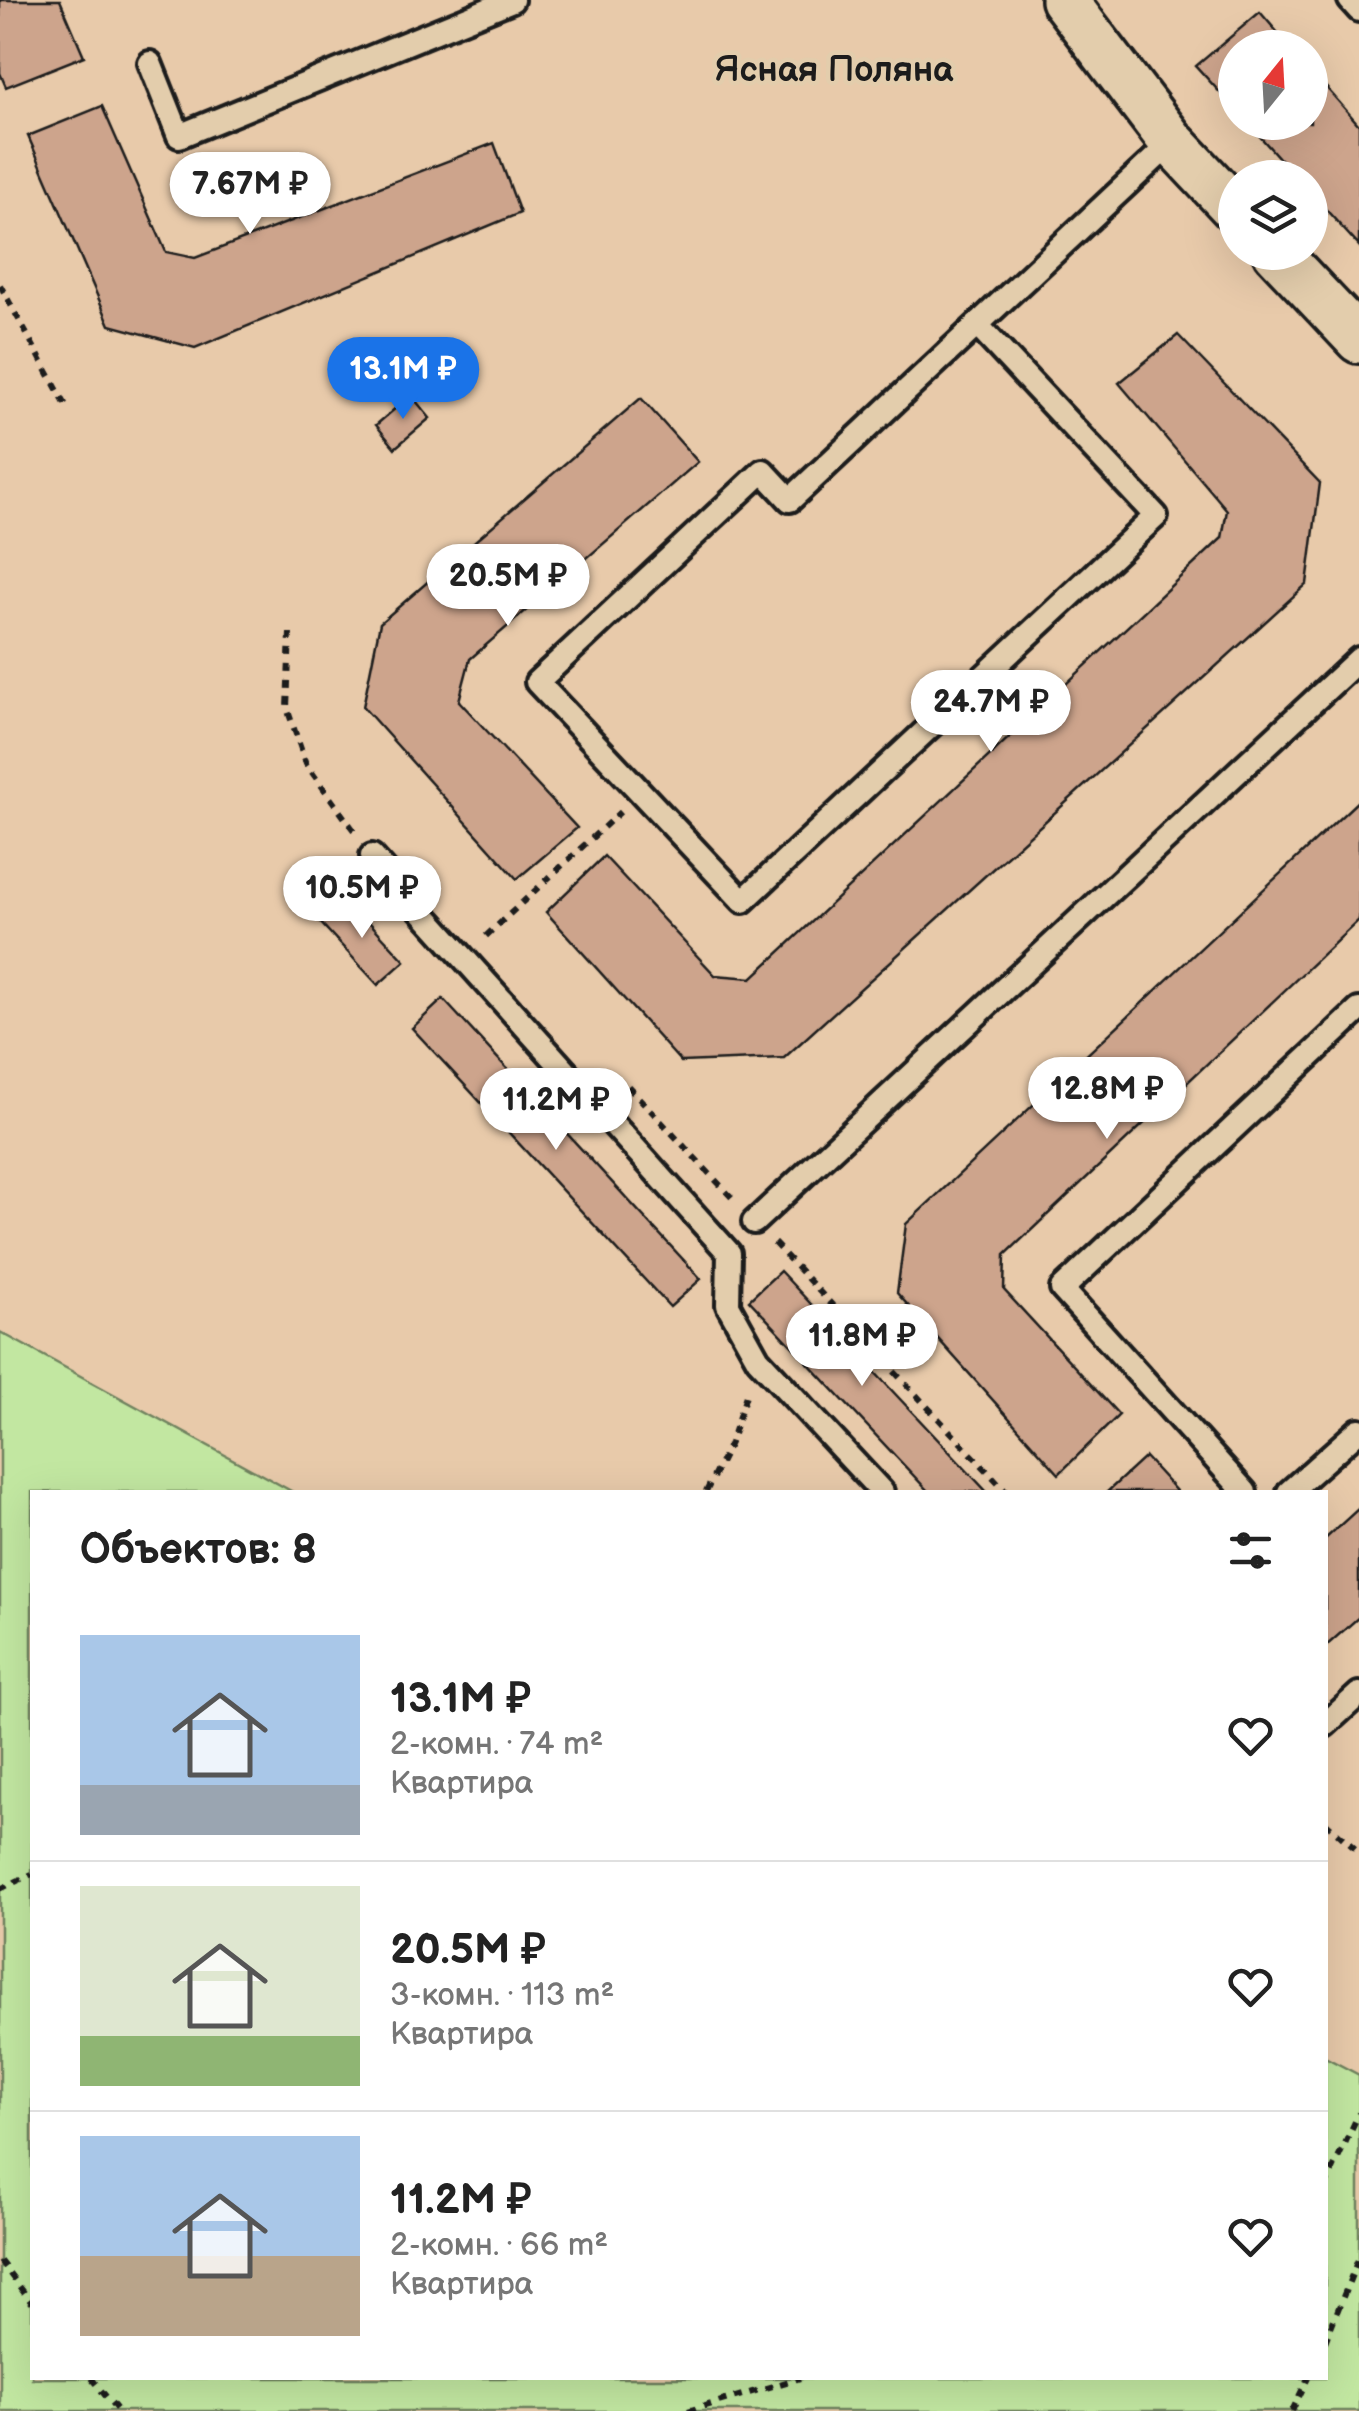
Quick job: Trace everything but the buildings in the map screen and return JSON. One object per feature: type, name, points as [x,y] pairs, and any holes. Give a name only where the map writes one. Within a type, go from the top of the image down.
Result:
[{"type":"street","points":[[1064,0],[1172,142],[1218,191]]},
{"type":"street","points":[[1293,270],[1359,340]]},
{"type":"lane","points":[[150,63],[179,136],[512,0]]},
{"type":"lane","points":[[1350,0],[1359,10]]},
{"type":"lane","points":[[977,325],[1156,516],[743,901],[537,682],[763,472],[790,500],[1172,142]]},
{"type":"lane","points":[[754,1222],[1359,660]]},
{"type":"lane","points":[[372,856],[729,1253],[728,1305],[758,1359],[880,1490]]},
{"type":"lane","points":[[1243,1490],[1062,1288],[1359,1010]]},
{"type":"lane","points":[[1291,1490],[1359,1430]]},
{"type":"lane","points":[[1328,1722],[1359,1694]]},
{"type":"path","points":[[0,285],[69,411]]},
{"type":"path","points":[[290,633],[286,708],[306,764],[372,856]]},
{"type":"path","points":[[463,957],[640,792]]},
{"type":"path","points":[[707,1490],[730,1443],[758,1359]]},
{"type":"path","points":[[1328,1825],[1359,1852]]},
{"type":"path","points":[[0,1889],[30,1875]]},
{"type":"path","points":[[1328,2180],[1359,2113]]},
{"type":"path","points":[[1328,2334],[1359,2257]]},
{"type":"path","points":[[0,2262],[30,2300]]},
{"type":"path","points":[[93,2380],[118,2411]]},
{"type":"path","points":[[688,2411],[793,2380]]},
{"type":"path","points":[[1292,2411],[1307,2380]]},
{"type":"green space","points":[[0,1332],[289,1490],[30,1490],[30,2380],[1328,2380],[1328,2059],[1359,2075],[1359,2411],[0,2411]]},
{"type":"district","name":"Ясная Поляна","points":[[834,70]]}]
